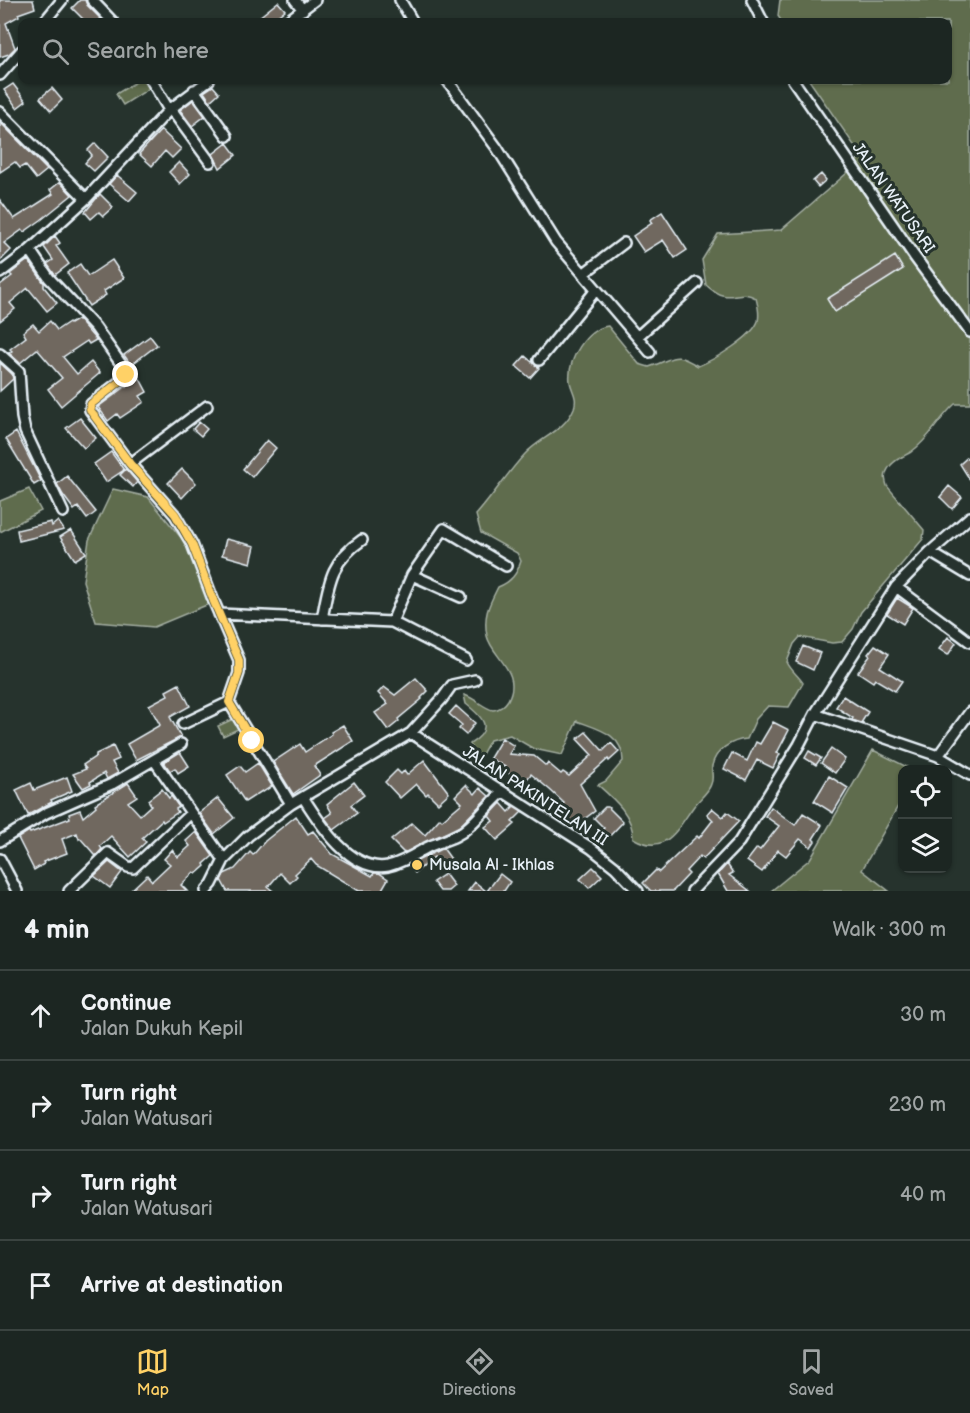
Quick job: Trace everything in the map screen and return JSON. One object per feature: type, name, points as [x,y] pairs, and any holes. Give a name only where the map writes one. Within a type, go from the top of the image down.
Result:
[{"type":"street","points":[[47,18],[62,0]]},
{"type":"street","points":[[93,0],[109,18]]},
{"type":"street","points":[[295,0],[303,10]]},
{"type":"street","points":[[292,18],[315,0]]},
{"type":"street","points":[[400,0],[411,18]]},
{"type":"street","points":[[752,0],[761,18]]},
{"type":"street","points":[[0,75],[18,55]]},
{"type":"street","points":[[154,84],[170,110],[210,162]]},
{"type":"street","points":[[0,273],[30,250],[86,199],[170,110],[202,84]]},
{"type":"street","points":[[450,84],[496,148],[556,242],[650,352]]},
{"type":"street","name":"JALAN WATUSARI","points":[[796,84],[970,332]]},
{"type":"street","points":[[194,90],[227,136]]},
{"type":"street","points":[[0,112],[86,199]]},
{"type":"street","points":[[583,274],[624,243]]},
{"type":"street","points":[[30,250],[50,278],[95,327],[126,371],[123,379],[89,407],[130,464],[175,514],[192,544],[239,660],[239,673],[229,702],[183,724]]},
{"type":"street","points":[[637,337],[697,283]]},
{"type":"street","points":[[539,360],[596,290]]},
{"type":"street","points":[[0,354],[19,371],[25,431],[63,512]]},
{"type":"street","points":[[130,464],[207,406]]},
{"type":"street","points":[[692,891],[739,842],[799,745],[815,714],[896,587],[930,552],[970,517]]},
{"type":"street","points":[[392,622],[412,575],[444,529],[506,566]]},
{"type":"street","points":[[322,619],[334,569],[350,549],[362,540]]},
{"type":"street","points":[[930,552],[970,576]]},
{"type":"street","points":[[412,575],[461,597]]},
{"type":"street","points":[[896,587],[970,642]]},
{"type":"street","points":[[219,614],[392,622],[466,660]]},
{"type":"street","points":[[221,891],[209,887],[224,860],[248,836],[291,804],[411,732],[452,685],[475,680]]},
{"type":"street","points":[[229,702],[291,804]]},
{"type":"street","points":[[938,756],[970,712]]},
{"type":"street","points":[[815,714],[938,756],[970,775]]},
{"type":"street","name":"JALAN PAKINTELAN III","points":[[411,732],[591,848],[615,867],[639,891]]},
{"type":"street","points":[[0,841],[46,813],[112,784],[182,744]]},
{"type":"street","points":[[154,760],[224,860]]},
{"type":"street","points":[[303,797],[321,827],[341,848],[373,866],[387,867],[466,830],[503,792]]},
{"type":"street","points":[[69,891],[108,853],[133,868],[191,813]]},
{"type":"street","points":[[0,859],[16,891]]},
{"type":"green space","points":[[780,0],[970,0],[970,404],[955,404],[917,447],[893,463],[886,473],[887,486],[924,530],[923,539],[861,612],[853,629],[842,642],[832,643],[800,637],[794,644],[787,662],[803,683],[789,707],[768,706],[756,719],[747,739],[736,741],[720,751],[712,766],[710,787],[676,831],[662,842],[644,843],[633,838],[626,815],[598,785],[606,781],[623,761],[619,744],[601,730],[577,721],[562,755],[534,749],[510,735],[490,740],[481,756],[473,752],[470,744],[482,733],[484,724],[478,714],[466,704],[464,695],[493,710],[505,704],[512,690],[509,673],[487,636],[486,616],[498,587],[513,577],[521,561],[517,553],[481,533],[476,515],[525,454],[559,428],[570,416],[575,401],[570,382],[572,364],[580,347],[592,333],[608,326],[639,364],[649,367],[678,357],[698,366],[732,347],[755,327],[759,315],[756,298],[746,294],[727,296],[714,291],[706,285],[702,260],[718,234],[781,230],[847,173],[860,157],[812,84],[952,84],[952,18],[779,18]]},
{"type":"green space","points":[[132,84],[148,84],[150,88],[123,105],[116,94]]},
{"type":"green space","points":[[29,489],[41,511],[0,532],[0,501]]},
{"type":"green space","points":[[113,489],[148,497],[187,545],[209,604],[154,627],[96,622],[83,581],[89,540]]},
{"type":"green space","points":[[233,719],[238,729],[223,736],[218,726]]},
{"type":"green space","points":[[873,750],[903,765],[898,765],[898,806],[862,870],[889,891],[771,891],[810,859]]},
{"type":"building","points":[[0,0],[33,0],[35,8],[18,14],[19,16],[6,23],[15,48],[9,54],[0,57]]},
{"type":"building","points":[[80,0],[85,0],[100,18],[82,18],[72,8]]},
{"type":"building","points":[[278,2],[285,10],[275,18],[258,18]]},
{"type":"building","points":[[13,84],[26,101],[17,108],[4,90]]},
{"type":"building","points":[[213,86],[219,93],[210,101],[204,92]]},
{"type":"building","points":[[52,88],[62,100],[51,111],[40,98]]},
{"type":"building","points":[[193,100],[205,116],[192,126],[180,110]]},
{"type":"building","points":[[0,122],[47,170],[36,179],[25,165],[20,168],[15,162],[0,172]]},
{"type":"building","points":[[161,130],[181,149],[172,158],[165,151],[152,166],[139,154]]},
{"type":"building","points":[[95,143],[108,157],[94,171],[85,163],[92,155],[88,150]]},
{"type":"building","points":[[227,143],[236,155],[220,168],[213,154]]},
{"type":"building","points":[[179,162],[190,174],[180,184],[169,172]]},
{"type":"building","points":[[821,174],[826,180],[818,187],[813,181]]},
{"type":"building","points":[[117,175],[137,192],[129,201],[109,184]]},
{"type":"building","points":[[60,182],[72,195],[24,232],[22,230],[4,243],[11,250],[0,261],[0,200],[14,219],[53,194],[50,190]]},
{"type":"building","points":[[100,194],[113,207],[103,216],[99,212],[91,219],[85,212]]},
{"type":"building","points":[[662,212],[687,250],[675,258],[663,240],[644,252],[633,236],[652,223],[650,220]]},
{"type":"building","points":[[55,236],[60,243],[56,246],[69,264],[55,275],[47,264],[53,260],[44,247]]},
{"type":"building","points":[[895,256],[903,269],[835,312],[827,299]]},
{"type":"building","points":[[28,260],[44,283],[44,287],[57,303],[47,311],[28,288],[10,303],[15,309],[0,321],[0,285]]},
{"type":"building","points":[[112,260],[124,278],[104,291],[106,295],[89,306],[67,273],[80,264],[88,276]]},
{"type":"building","points":[[78,319],[96,340],[89,344],[87,341],[63,357],[77,374],[91,362],[100,373],[61,406],[48,389],[62,378],[37,349],[20,363],[9,353],[12,351],[10,349],[26,337],[23,332],[33,324],[39,331],[50,321],[57,330]]},
{"type":"building","points":[[150,336],[157,345],[131,365],[124,355]]},
{"type":"building","points":[[525,356],[539,368],[530,378],[516,366]]},
{"type":"building","points":[[0,363],[12,374],[13,379],[0,391]]},
{"type":"building","points":[[139,377],[147,392],[140,396],[144,402],[120,418],[117,414],[108,421],[98,407]]},
{"type":"building","points":[[80,418],[96,438],[84,448],[66,428]]},
{"type":"building","points":[[199,422],[207,429],[201,436],[193,429]]},
{"type":"building","points":[[16,432],[41,481],[34,485],[6,439]]},
{"type":"building","points":[[267,440],[276,448],[252,477],[243,469]]},
{"type":"building","points":[[111,452],[124,470],[106,482],[94,464]]},
{"type":"building","points":[[970,455],[970,480],[960,464]]},
{"type":"building","points":[[126,469],[137,482],[133,487],[120,475]]},
{"type":"building","points":[[182,469],[196,483],[182,498],[168,483]]},
{"type":"building","points":[[67,476],[96,512],[87,519],[78,507],[74,510],[57,484]]},
{"type":"building","points":[[949,486],[962,497],[952,509],[940,497]]},
{"type":"building","points":[[58,521],[64,530],[19,541],[17,530],[51,522],[52,526]]},
{"type":"building","points":[[71,530],[86,553],[75,560],[60,537]]},
{"type":"building","points":[[226,539],[255,546],[251,563],[222,555]]},
{"type":"building","points":[[897,598],[913,608],[903,624],[887,614]]},
{"type":"building","points":[[948,637],[956,643],[948,655],[939,649]]},
{"type":"building","points":[[875,645],[889,654],[880,667],[902,681],[895,691],[875,679],[873,682],[858,672]]},
{"type":"building","points":[[803,646],[820,653],[813,670],[796,662]]},
{"type":"building","points":[[416,678],[428,691],[388,730],[375,713],[388,704],[378,693],[384,687],[395,695]]},
{"type":"building","points":[[179,684],[190,706],[170,717],[181,737],[136,760],[127,744],[160,725],[149,705],[168,695],[166,691]]},
{"type":"building","points":[[843,696],[868,712],[861,723],[852,720],[853,718],[836,707]]},
{"type":"building","points":[[456,706],[475,723],[466,735],[459,729],[462,725],[449,714]]},
{"type":"building","points":[[773,722],[789,730],[777,753],[780,754],[773,768],[757,760],[746,780],[724,769],[732,753],[747,761],[756,742],[760,744]]},
{"type":"building","points":[[343,725],[353,741],[314,766],[320,775],[293,794],[273,762],[300,744],[305,752]]},
{"type":"building","points":[[586,732],[603,751],[611,743],[619,752],[580,784],[595,811],[572,828],[560,805],[564,803],[550,790],[531,774],[523,784],[503,769],[505,767],[490,758],[502,738],[514,746],[509,754],[534,756],[546,766],[548,763],[561,774],[563,772],[569,776],[592,755],[577,739]]},
{"type":"building","points":[[113,746],[119,759],[112,762],[118,773],[107,779],[104,773],[83,788],[73,774],[86,769],[83,765],[96,754]]},
{"type":"building","points":[[831,749],[845,759],[835,773],[821,763]]},
{"type":"building","points":[[809,751],[821,758],[816,765],[805,758]]},
{"type":"building","points":[[180,752],[189,766],[178,773],[175,768],[170,771],[164,762]]},
{"type":"building","points":[[424,760],[449,793],[438,803],[416,784],[400,798],[385,782],[397,770],[401,774],[404,771],[407,775]]},
{"type":"building","points":[[258,763],[272,786],[245,802],[227,775],[240,766],[245,772]]},
{"type":"building","points":[[829,776],[848,788],[833,813],[814,801]]},
{"type":"building","points":[[67,777],[72,791],[51,800],[52,802],[28,815],[16,790],[31,783],[34,790]]},
{"type":"building","points":[[354,782],[364,795],[351,805],[357,813],[334,830],[325,818],[332,813],[327,804]]},
{"type":"building","points":[[128,783],[137,796],[128,802],[140,815],[151,805],[148,800],[162,789],[179,807],[176,809],[178,812],[163,822],[162,820],[142,838],[146,842],[130,857],[111,836],[100,846],[102,849],[96,856],[79,839],[77,833],[62,839],[67,853],[43,862],[44,864],[34,870],[18,838],[29,831],[30,833],[70,818],[69,814],[80,810],[83,817],[96,806],[95,804]]},
{"type":"building","points":[[466,785],[475,794],[480,788],[489,796],[460,826],[404,853],[391,840],[412,823],[425,835],[440,818],[442,820],[462,803],[455,796]]},
{"type":"building","points":[[218,798],[234,818],[214,834],[199,813]]},
{"type":"building","points":[[501,803],[509,812],[514,807],[522,812],[512,822],[515,824],[497,840],[485,827],[493,821],[489,816]]},
{"type":"building","points":[[605,807],[608,807],[623,822],[600,846],[592,840],[604,828],[594,818]]},
{"type":"building","points":[[771,807],[795,825],[803,813],[822,825],[811,847],[800,839],[786,856],[778,850],[762,872],[747,861],[757,848],[760,850],[779,826],[765,816]]},
{"type":"building","points":[[712,808],[723,817],[727,812],[739,821],[703,859],[700,856],[686,871],[689,874],[673,891],[651,891],[643,883],[656,870],[659,872],[697,836],[699,838],[713,820],[707,814]]},
{"type":"building","points":[[296,816],[308,834],[313,831],[332,854],[372,876],[374,873],[379,873],[388,879],[381,891],[359,891],[316,865],[311,859],[295,874],[297,876],[290,883],[280,873],[268,887],[273,891],[227,891],[221,880],[224,874],[235,869],[250,852],[253,855],[265,841]]},
{"type":"building","points":[[196,832],[213,856],[204,864],[205,866],[196,874],[194,872],[181,885],[187,891],[130,891],[147,875],[152,881],[170,864],[164,859],[172,850],[178,857],[190,846],[186,841]]},
{"type":"building","points":[[443,848],[451,859],[442,866],[434,857],[415,873],[409,865]]},
{"type":"building","points":[[109,862],[122,872],[110,888],[94,876]]},
{"type":"building","points":[[727,864],[733,873],[729,875],[750,891],[728,891],[718,874]]},
{"type":"building","points":[[593,867],[602,876],[589,888],[580,879]]},
{"type":"building","points":[[445,874],[454,886],[448,891],[440,891],[433,882]]},
{"type":"building","points":[[500,874],[510,882],[504,891],[487,891]]},
{"type":"building","points":[[475,882],[486,891],[468,891]]},
{"type":"place","name":"Musala Al - Ikhlas","points":[[417,865]]},
{"type":"route","points":[[126,375],[91,404],[90,410],[130,464],[175,514],[192,544],[239,660],[239,673],[229,702],[252,741]]}]
